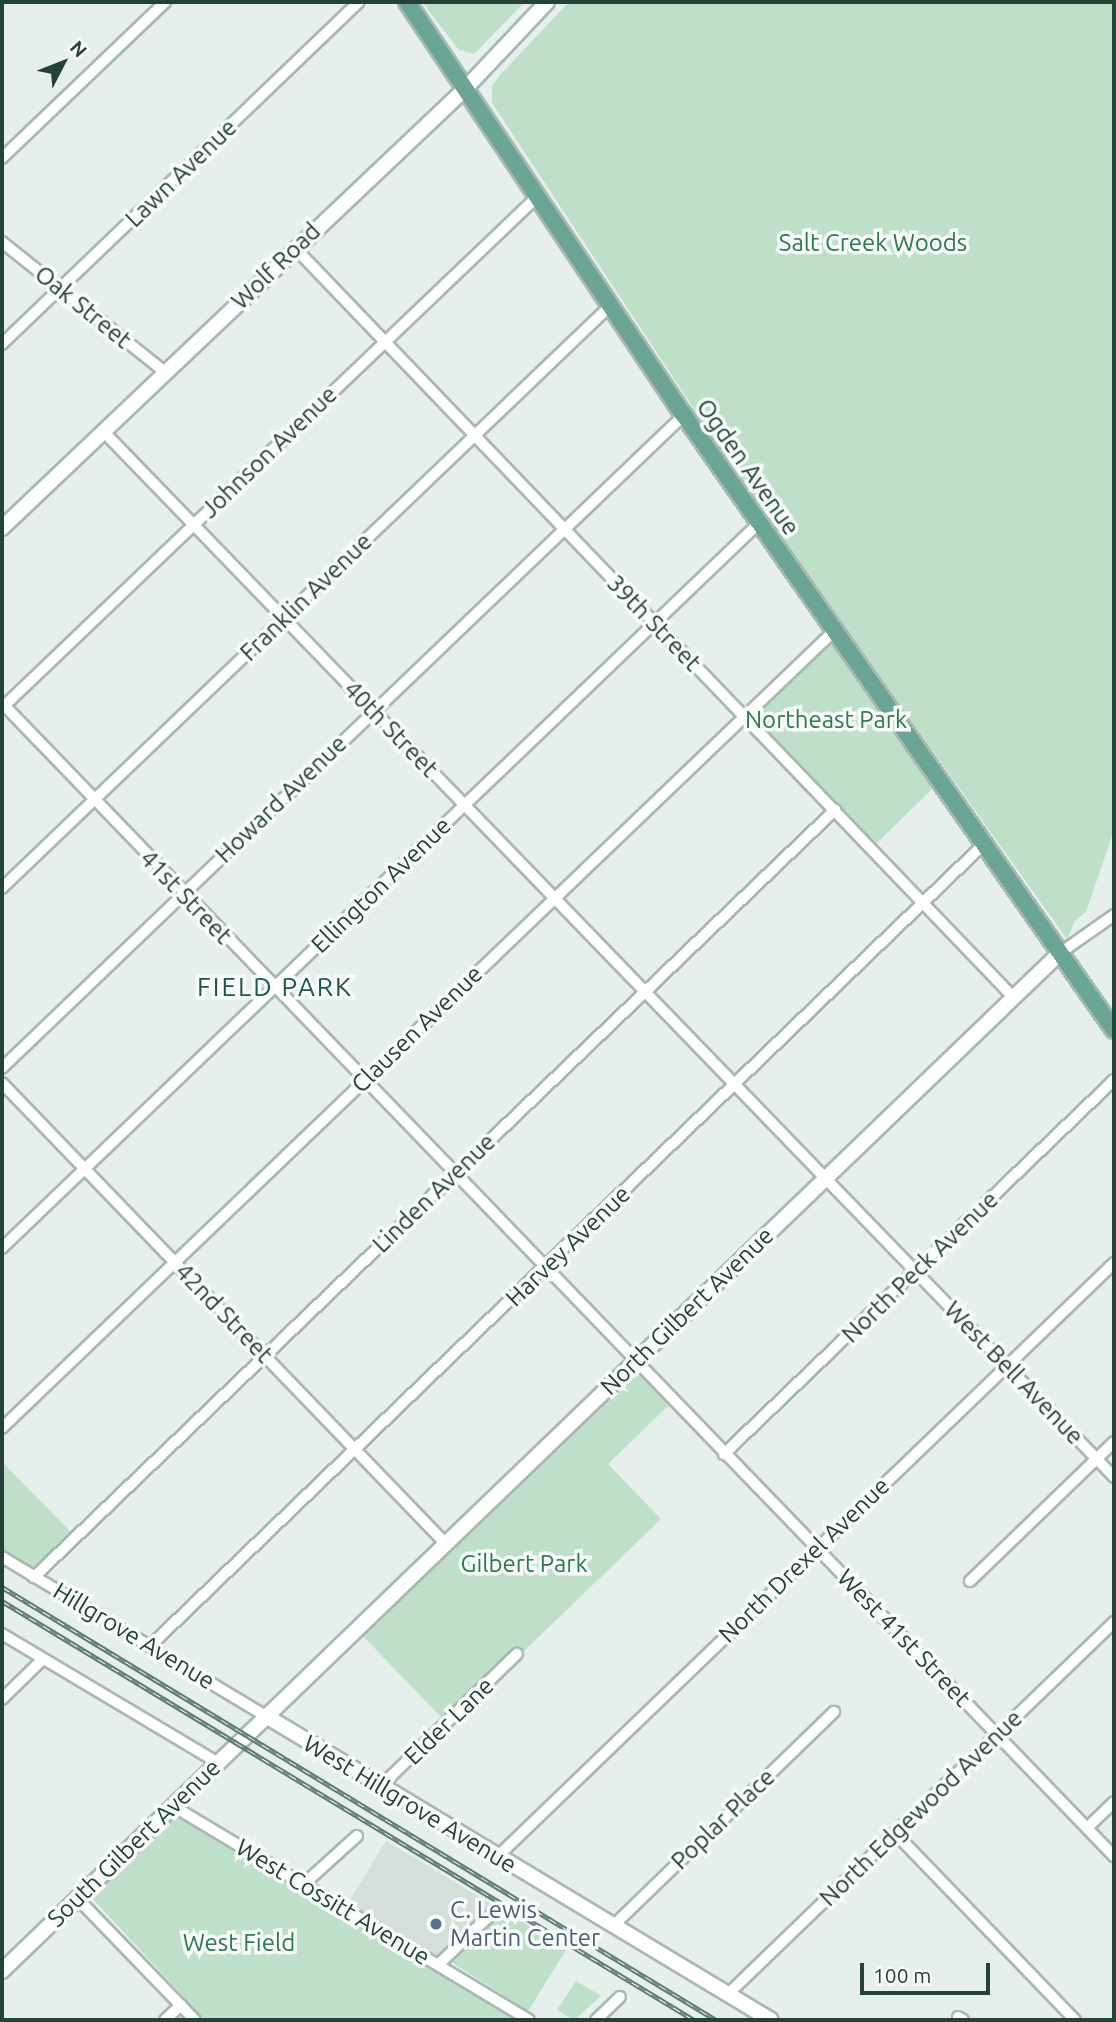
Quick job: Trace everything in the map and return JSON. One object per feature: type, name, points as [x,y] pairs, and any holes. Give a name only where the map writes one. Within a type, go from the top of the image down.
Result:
[{"type":"main road","name":"Ogden Avenue","points":[[407,2],[684,415],[1114,1030]]},
{"type":"street","points":[[2,158],[165,2]]},
{"type":"street","name":"Lawn Avenue","points":[[2,344],[359,2]]},
{"type":"street","name":"Wolf Road","points":[[2,528],[466,88],[547,2]]},
{"type":"street","name":"Johnson Avenue","points":[[3,705],[537,197]]},
{"type":"street","name":"Oak Street","points":[[2,242],[164,372]]},
{"type":"street","name":"39th Street","points":[[295,248],[1013,997]]},
{"type":"street","name":"Franklin Avenue","points":[[2,888],[610,306]]},
{"type":"street","name":"Howard Avenue","points":[[2,1068],[684,415]]},
{"type":"street","name":"40th Street","points":[[103,431],[824,1179]]},
{"type":"street","name":"Ellington Avenue","points":[[2,1248],[760,522]]},
{"type":"street","name":"Clausen Avenue","points":[[2,1428],[834,631]]},
{"type":"street","name":"41st Street","points":[[3,705],[635,1361]]},
{"type":"street","name":"Linden Avenue","points":[[34,1577],[835,810]]},
{"type":"street","name":"Harvey Avenue","points":[[150,1646],[736,1086],[984,844]]},
{"type":"street","name":"North Gilbert Avenue","points":[[266,1716],[1013,997],[1060,953],[1114,915]]},
{"type":"street","name":"North Peck Avenue","points":[[724,1454],[1114,1080]]},
{"type":"street","name":"42nd Street","points":[[2,1083],[445,1543]]},
{"type":"street","name":"West Bell Avenue","points":[[824,1179],[1114,1477]]},
{"type":"street","name":"North Drexel Avenue","points":[[496,1858],[1114,1263]]},
{"type":"street","name":"West 41st Street","points":[[635,1361],[1114,1856]]},
{"type":"street","points":[[970,1581],[1114,1442]]},
{"type":"street","name":"Hillgrove Avenue","points":[[2,1557],[266,1716]]},
{"type":"street","name":"North Edgewood Avenue","points":[[728,1994],[1114,1622]]},
{"type":"street","points":[[2,1634],[218,1763]]},
{"type":"street","name":"Elder Lane","points":[[380,1787],[517,1654]]},
{"type":"street","points":[[2,1699],[43,1660]]},
{"type":"street","name":"Poplar Place","points":[[613,1926],[834,1712]]},
{"type":"street","name":"South Gilbert Avenue","points":[[2,1971],[266,1716]]},
{"type":"street","name":"West Hillgrove Avenue","points":[[266,1716],[496,1858],[771,2020]]},
{"type":"street","points":[[1087,1828],[1114,1802]]},
{"type":"street","name":"West Cossitt Avenue","points":[[173,1805],[529,2020]]},
{"type":"street","points":[[895,1833],[1074,2020]]},
{"type":"street","points":[[305,1883],[357,1836]]},
{"type":"street","points":[[78,1898],[195,2020]]},
{"type":"street","points":[[438,1965],[488,1917]]},
{"type":"street","points":[[596,2020],[620,1997]]},
{"type":"street","points":[[165,2020],[181,2005]]},
{"type":"shaded area","points":[[386,1841],[493,1905],[439,1957],[348,1903]]},
{"type":"green space","points":[[422,2],[525,2],[474,54],[459,50]]},
{"type":"green space","name":"Salt Creek Woods","points":[[569,2],[1114,2],[1114,830],[1086,912],[1075,921],[1067,939],[766,518],[492,103],[492,86],[500,75]]},
{"type":"green space","name":"Northeast Park","points":[[834,637],[938,783],[873,847],[748,718]]},
{"type":"green space","name":"Gilbert Park","points":[[631,1375],[641,1376],[669,1405],[608,1464],[661,1519],[520,1655],[514,1649],[442,1718],[361,1634]]},
{"type":"green space","points":[[2,1462],[72,1533],[35,1569],[2,1550]]},
{"type":"green space","name":"West Field","points":[[175,1815],[517,2020],[205,2020],[91,1897]]},
{"type":"green space","points":[[503,1909],[566,1950],[528,2011],[451,1962]]},
{"type":"green space","points":[[576,1981],[601,1996],[574,2020],[557,2010]]},
{"type":"railway","points":[[2,1587],[716,2020]]},
{"type":"railway","points":[[2,1601],[694,2020]]},
{"type":"place","name":"C. Lewis Martin Center","points":[[436,1924]]},
{"type":"district","name":"FIELD PARK","points":[[275,987]]}]
